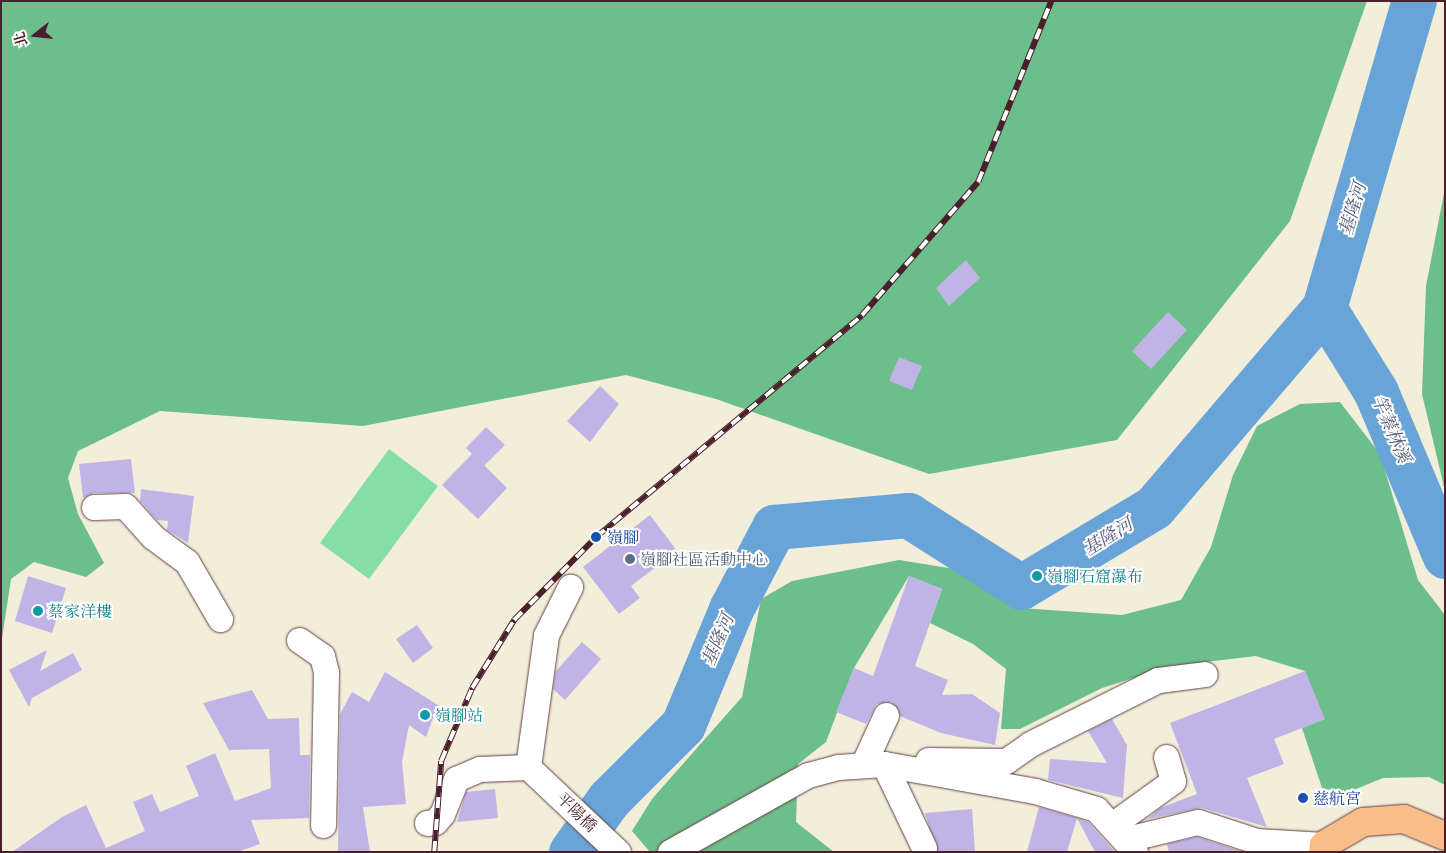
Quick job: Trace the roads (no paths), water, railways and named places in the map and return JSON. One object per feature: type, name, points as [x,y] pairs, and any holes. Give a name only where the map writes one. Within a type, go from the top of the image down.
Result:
[{"type":"main road","points":[[1323,848],[1363,822],[1404,819],[1443,839]]},
{"type":"street","points":[[94,507],[125,506],[152,537],[187,562],[220,619]]},
{"type":"street","points":[[426,823],[435,822],[442,814],[456,779],[480,769],[532,769],[546,635],[570,587]]},
{"type":"street","points":[[299,640],[322,656],[326,672],[323,825]]},
{"type":"street","points":[[670,852],[808,775],[931,759],[1006,761],[1030,744],[1158,680],[1205,674]]},
{"type":"street","points":[[886,716],[885,766],[924,848]]},
{"type":"street","points":[[1124,838],[1173,781],[1166,757]]},
{"type":"street","points":[[885,766],[1035,791],[1096,809],[1124,838]]},
{"type":"street","name":"平陽橋","points":[[532,769],[618,852]]},
{"type":"street","points":[[1124,838],[1198,822],[1256,841],[1323,848]]},
{"type":"waterway","name":"基隆河","points":[[571,852],[609,799],[683,725],[731,609],[774,527],[908,515],[1021,587],[1154,507],[1324,308],[1414,1]]},
{"type":"waterway","name":"竿蓁林溪","points":[[1324,308],[1376,392],[1445,556]]},
{"type":"railway","points":[[434,852],[441,761],[472,688],[514,620],[596,537],[862,315],[978,182],[1051,1]]},
{"type":"place","name":"嶺腳","points":[[596,537]]},
{"type":"place","name":"嶺腳社區活動中心","points":[[630,559]]},
{"type":"place","name":"嶺腳石窟瀑布","points":[[1037,576]]},
{"type":"place","name":"蔡家洋樓","points":[[38,611]]},
{"type":"place","name":"嶺腳站","points":[[425,715]]},
{"type":"place","name":"慈航宮","points":[[1303,798]]}]
